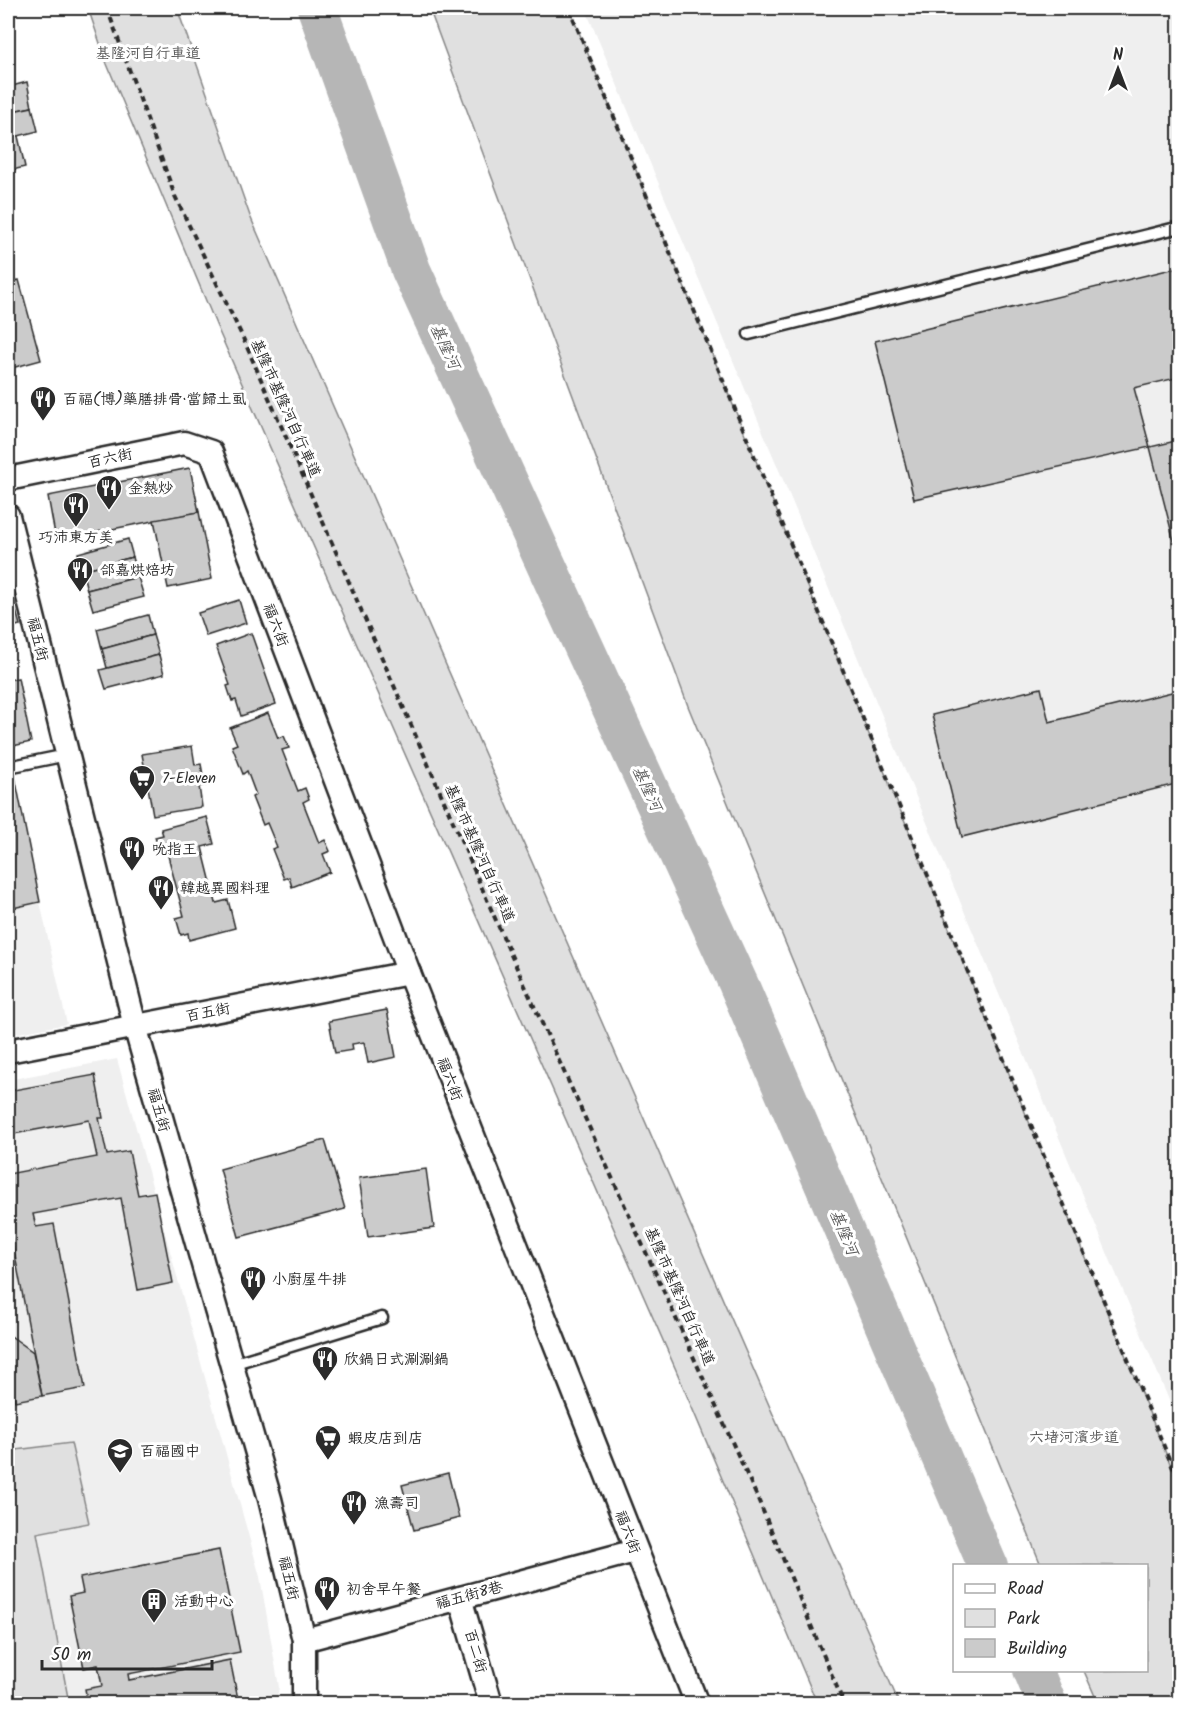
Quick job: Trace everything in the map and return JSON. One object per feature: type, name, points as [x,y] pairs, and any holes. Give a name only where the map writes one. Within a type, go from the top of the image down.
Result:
[{"type":"street","name":"百六街","points":[[8,479],[184,443],[211,453]]},
{"type":"street","name":"福六街","points":[[211,453],[409,973],[697,1704]]},
{"type":"street","name":"福五街","points":[[8,516],[135,1026],[270,1499],[304,1640],[304,1704]]},
{"type":"street","name":"百五街","points":[[8,1051],[409,973]]},
{"type":"street","name":"福五街8巷","points":[[304,1640],[635,1551]]},
{"type":"street","name":"百二街","points":[[460,1598],[491,1704]]},
{"type":"lane","points":[[749,334],[1179,227]]},
{"type":"lane","points":[[8,767],[67,755]]},
{"type":"lane","points":[[232,1364],[382,1318]]},
{"type":"path","name":"基隆市基隆河自行車道","points":[[107,8],[175,196],[243,338],[511,955],[758,1499],[844,1704]]},
{"type":"path","points":[[569,8],[1179,1485]]},
{"type":"shaded area","points":[[585,8],[1179,8],[1179,1424],[967,918]]},
{"type":"shaded area","points":[[40,902],[67,1024],[8,1035],[8,909]]},
{"type":"shaded area","name":"百福國中","points":[[117,1059],[260,1577],[279,1687],[276,1703],[8,1704],[8,1080]]},
{"type":"green space","name":"基隆河自行車道","points":[[88,8],[177,8],[250,216],[899,1703],[817,1703],[676,1370],[217,327],[107,64]]},
{"type":"green space","name":"六堵河濱步道","points":[[429,8],[569,8],[1179,1485],[1179,1703],[1098,1703],[1084,1672],[1148,1672],[1148,1564],[1041,1564],[688,706]]},
{"type":"green space","points":[[71,1443],[89,1523],[37,1533],[69,1703],[8,1703],[8,1451]]},
{"type":"building","points":[[27,82],[32,107],[8,112],[8,87]]},
{"type":"building","points":[[32,107],[38,131],[18,136],[25,167],[8,171],[8,112]]},
{"type":"building","points":[[1180,267],[1180,377],[1134,388],[1150,447],[914,499],[875,341]]},
{"type":"building","points":[[19,280],[41,360],[8,369],[8,283]]},
{"type":"building","points":[[1180,440],[1180,565],[1150,447]]},
{"type":"building","points":[[190,468],[199,512],[56,540],[48,496]]},
{"type":"building","points":[[199,512],[212,579],[168,588],[154,520]]},
{"type":"building","points":[[128,539],[133,557],[82,570],[78,553]]},
{"type":"building","points":[[133,557],[138,577],[87,590],[82,570]]},
{"type":"building","points":[[138,577],[144,597],[93,610],[87,590]]},
{"type":"building","points":[[8,583],[20,625],[8,628]]},
{"type":"building","points":[[239,600],[246,623],[206,636],[198,613]]},
{"type":"building","points":[[148,615],[153,635],[102,649],[97,629]]},
{"type":"building","points":[[251,633],[276,704],[241,716],[236,700],[232,701],[227,686],[230,685],[216,646]]},
{"type":"building","points":[[153,635],[159,655],[107,668],[102,649]]},
{"type":"building","points":[[159,655],[164,674],[106,689],[100,670]]},
{"type":"building","points":[[18,678],[31,742],[8,747],[8,680]]},
{"type":"building","points":[[1041,688],[1049,722],[1180,690],[1180,783],[962,837],[932,715]]},
{"type":"building","points":[[268,713],[278,738],[284,736],[289,748],[282,750],[298,791],[305,788],[309,799],[303,802],[319,843],[325,840],[330,851],[323,854],[330,872],[292,887],[289,877],[284,879],[272,849],[277,847],[267,823],[263,825],[252,797],[256,795],[247,771],[243,774],[232,746],[237,744],[230,728]]},
{"type":"building","points":[[192,746],[195,765],[201,764],[205,786],[199,786],[202,807],[153,815],[142,754]]},
{"type":"building","points":[[15,777],[40,902],[8,909],[8,778]]},
{"type":"building","points":[[207,817],[214,844],[202,847],[216,903],[228,900],[235,928],[189,940],[188,933],[181,935],[176,918],[184,916],[167,852],[160,854],[155,837],[163,835],[161,829]]},
{"type":"building","points":[[387,1010],[396,1057],[368,1063],[364,1042],[352,1044],[353,1050],[335,1053],[329,1021]]},
{"type":"building","points":[[95,1075],[103,1118],[99,1118],[107,1155],[129,1151],[138,1195],[155,1192],[173,1283],[138,1290],[121,1198],[33,1214],[36,1227],[54,1224],[85,1388],[42,1396],[8,1219],[8,1174],[97,1157],[89,1120],[8,1135],[8,1091]]},
{"type":"building","points":[[325,1140],[345,1209],[239,1237],[220,1169]]},
{"type":"building","points":[[426,1169],[434,1228],[368,1237],[359,1178]]},
{"type":"building","points":[[8,1334],[33,1352],[42,1396],[15,1401],[10,1377],[8,1378]]},
{"type":"building","points":[[448,1473],[459,1518],[414,1530],[402,1485]]},
{"type":"building","name":"活動中心","points":[[219,1550],[240,1652],[128,1674],[129,1680],[230,1660],[239,1704],[88,1704],[85,1689],[102,1686],[98,1665],[84,1668],[69,1596],[83,1593],[80,1578]]},
{"type":"waterway","name":"基隆河","points":[[317,8],[411,270],[738,983],[987,1564]]},
{"type":"waterway","name":"基隆河","points":[[1034,1672],[1047,1704]]},
{"type":"place","name":"百福(博)藥膳排骨·當歸土虱","points":[[43,422]]},
{"type":"place","name":"金熱炒","points":[[109,511]]},
{"type":"place","name":"巧沛東方美","points":[[76,528]]},
{"type":"place","name":"郃嘉烘焙坊","points":[[80,593]]},
{"type":"place","name":"7-Eleven","points":[[142,801]]},
{"type":"place","name":"吮指王","points":[[132,872]]},
{"type":"place","name":"韓越異國料理","points":[[161,911]]},
{"type":"place","name":"小廚屋牛排","points":[[253,1302]]},
{"type":"place","name":"欣鍋日式涮涮鍋","points":[[325,1382]]},
{"type":"place","name":"蝦皮店到店","points":[[328,1461]]},
{"type":"place","name":"百福國中","points":[[120,1474]]},
{"type":"place","name":"漁壽司","points":[[354,1526]]},
{"type":"place","name":"初舍早午餐","points":[[327,1612]]},
{"type":"place","name":"活動中心","points":[[154,1624]]}]
